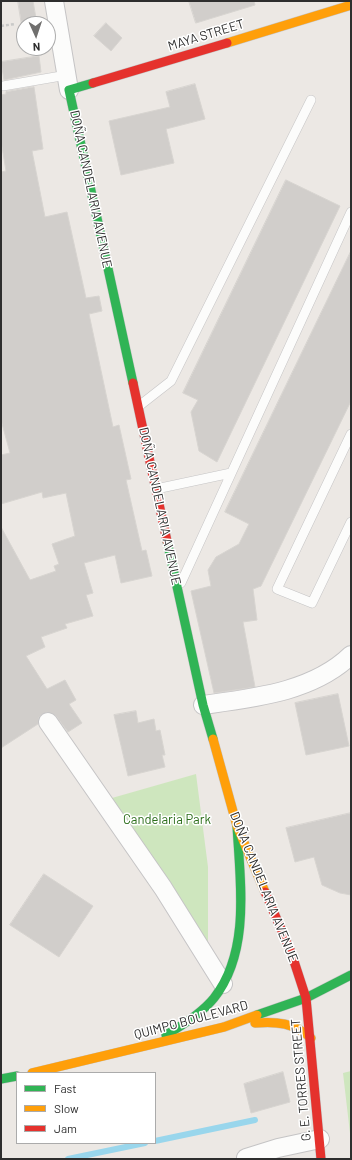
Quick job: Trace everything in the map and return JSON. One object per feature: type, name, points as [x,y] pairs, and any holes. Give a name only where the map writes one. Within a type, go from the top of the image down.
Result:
[{"type":"street","name":"DOÑA CANDELARIA AVENUE","points":[[54,1],[68,83],[204,705],[237,826],[293,959],[306,998]]},
{"type":"street","name":"MAYA STREET","points":[[68,83],[351,5]]},
{"type":"street","points":[[204,705],[246,699],[300,686],[338,668],[351,655]]},
{"type":"street","points":[[48,722],[159,882],[223,984]]},
{"type":"street","points":[[150,1045],[199,1012],[214,997],[223,984],[234,956],[238,933],[240,908],[237,826]]},
{"type":"street","name":"QUIMPO BOULEVARD","points":[[36,1072],[224,1027],[306,998],[351,975]]},
{"type":"street","name":"G. E. TORRES STREET","points":[[306,998],[322,1159]]},
{"type":"street","points":[[224,1027],[261,1023],[281,1023],[295,1026],[311,1038]]},
{"type":"street","points":[[1,1079],[16,1076]]},
{"type":"street","points":[[246,1158],[278,1148],[320,1139]]},
{"type":"lane","points":[[4,86],[68,83]]},
{"type":"lane","points":[[138,407],[171,382],[311,100]]},
{"type":"lane","points":[[178,590],[351,212]]},
{"type":"lane","points":[[351,434],[277,588],[312,603],[351,522]]},
{"type":"lane","points":[[156,489],[231,473]]},
{"type":"path","points":[[1,26],[15,24]]},
{"type":"green space","name":"Candelaria Park","points":[[196,774],[208,867],[208,950],[112,798]]},
{"type":"green space","points":[[351,1071],[351,1142],[343,1073]]},
{"type":"building","points":[[18,1],[33,1],[36,16],[20,16]]},
{"type":"building","points":[[189,1],[254,1],[255,5],[196,23]]},
{"type":"building","points":[[106,23],[122,38],[111,51],[94,36]]},
{"type":"building","points":[[39,56],[41,72],[4,80],[1,62]]},
{"type":"building","points":[[195,84],[205,119],[166,129],[174,163],[121,175],[109,121],[170,107],[166,92]]},
{"type":"building","points":[[34,87],[43,149],[32,151],[45,217],[67,212],[86,298],[99,296],[102,311],[89,314],[113,427],[119,425],[131,479],[126,480],[142,551],[146,550],[152,576],[121,583],[115,555],[84,563],[93,593],[86,595],[93,616],[65,624],[67,628],[41,637],[45,647],[26,656],[47,689],[65,680],[76,700],[69,704],[82,723],[68,732],[56,716],[47,712],[39,717],[38,724],[1,748],[1,527],[30,580],[56,571],[54,566],[59,564],[52,544],[75,536],[66,493],[43,498],[42,492],[1,504],[1,455],[10,453],[1,420],[1,172],[6,171],[1,141],[1,95],[6,94],[6,92]]},
{"type":"building","points":[[286,180],[340,206],[217,462],[199,451],[191,412],[198,400],[183,393]]},
{"type":"building","points":[[351,251],[351,401],[261,586],[253,589],[257,620],[243,622],[255,687],[214,693],[191,591],[211,586],[208,570],[216,557],[239,544],[249,524],[225,512]]},
{"type":"building","points":[[338,694],[349,746],[306,755],[295,703]]},
{"type":"building","points":[[136,711],[138,723],[154,719],[156,731],[160,730],[165,755],[162,755],[165,767],[128,776],[114,715]]},
{"type":"building","points":[[351,813],[351,895],[340,893],[322,885],[314,857],[295,862],[286,828]]},
{"type":"building","points":[[44,874],[93,906],[59,957],[10,925]]},
{"type":"building","points":[[283,1072],[290,1102],[251,1113],[244,1084]]},
{"type":"waterway","points":[[156,1141],[255,1120]]},
{"type":"waterway","points":[[68,1159],[140,1144]]},
{"type":"traffic: fast","points":[[93,83],[69,90],[133,383]]},
{"type":"traffic: fast","points":[[167,541],[203,705],[213,739]]},
{"type":"traffic: fast","points":[[166,1035],[204,1009],[214,998],[226,979],[234,959],[238,937],[241,892],[237,826]]},
{"type":"traffic: fast","points":[[257,1015],[306,998],[351,975]]},
{"type":"traffic: fast","points":[[1,1079],[16,1076]]},
{"type":"traffic: slow","points":[[227,43],[351,5]]},
{"type":"traffic: slow","points":[[213,739],[237,826],[265,892]]},
{"type":"traffic: slow","points":[[36,1072],[224,1027],[257,1015]]},
{"type":"traffic: slow","points":[[255,1023],[271,1022],[285,1024],[298,1029],[311,1038]]},
{"type":"traffic: jam","points":[[93,83],[227,43]]},
{"type":"traffic: jam","points":[[133,383],[167,541]]},
{"type":"traffic: jam","points":[[265,892],[291,952],[306,998],[321,1159]]}]
